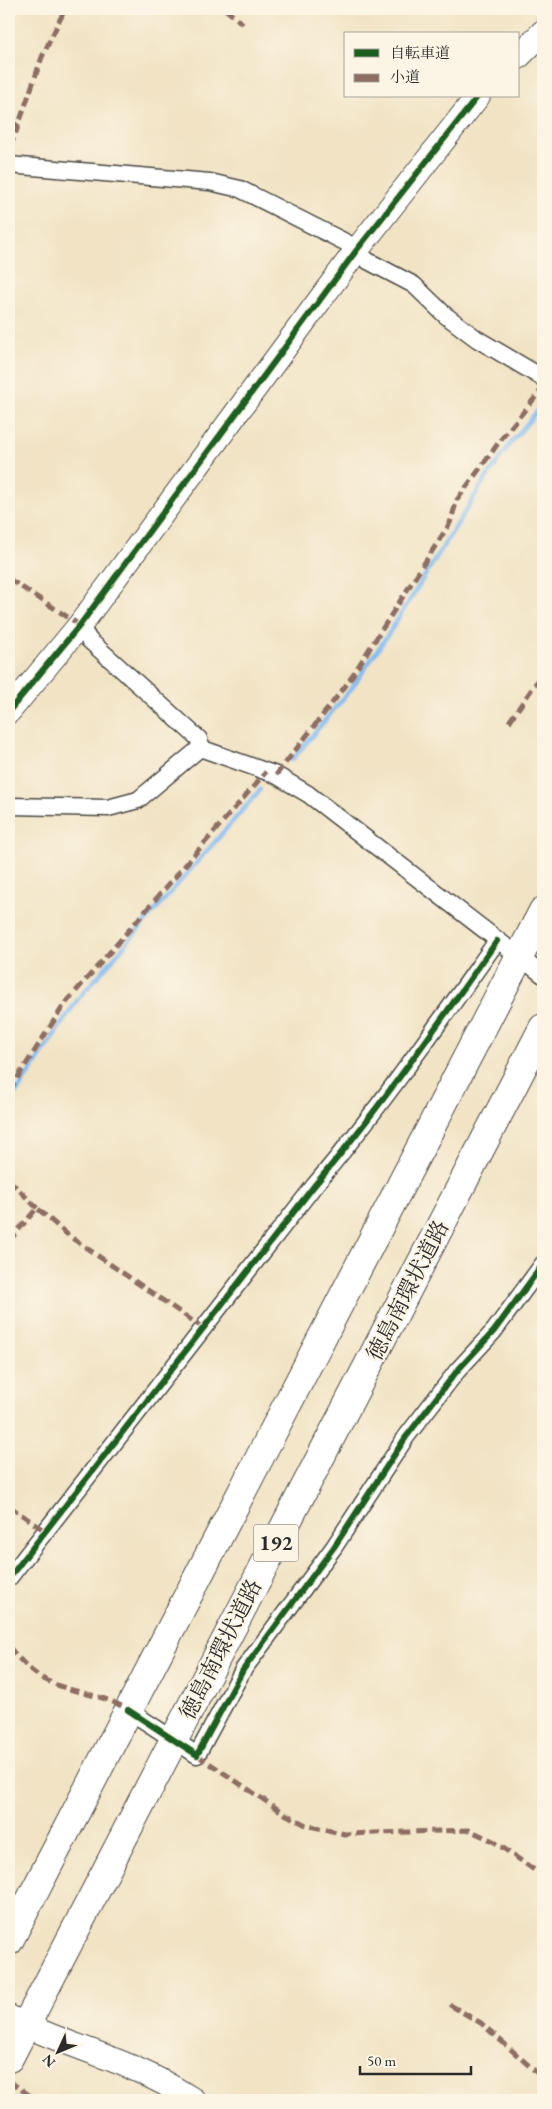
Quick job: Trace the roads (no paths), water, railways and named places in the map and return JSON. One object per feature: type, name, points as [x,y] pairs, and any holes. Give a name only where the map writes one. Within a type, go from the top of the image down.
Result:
[{"type":"highway","name":"192","points":[[9,1941],[543,911]]},
{"type":"highway","name":"徳島南環状道路","points":[[9,2058],[17,2022],[173,1740],[543,1028]]},
{"type":"street","points":[[520,55],[543,32]]},
{"type":"street","points":[[9,712],[80,625],[356,251],[476,98]]},
{"type":"street","points":[[9,165],[210,182],[240,189],[347,243],[368,261],[414,285],[445,315],[477,339],[543,378]]},
{"type":"street","points":[[80,625],[89,640],[199,739],[200,748]]},
{"type":"street","points":[[9,806],[108,808],[138,800],[200,748]]},
{"type":"street","points":[[200,748],[276,775],[308,794],[543,975]]},
{"type":"street","points":[[9,1578],[314,1186],[343,1152],[421,1048],[497,941]]},
{"type":"street","points":[[128,1710],[197,1755],[243,1670],[334,1547],[406,1437],[457,1371],[494,1331],[543,1264]]},
{"type":"street","points":[[17,2022],[134,2068],[194,2100]]},
{"type":"waterway","points":[[292,760],[351,689],[389,633],[481,486],[510,444],[543,404]]},
{"type":"waterway","points":[[9,1104],[78,999],[260,790]]}]
